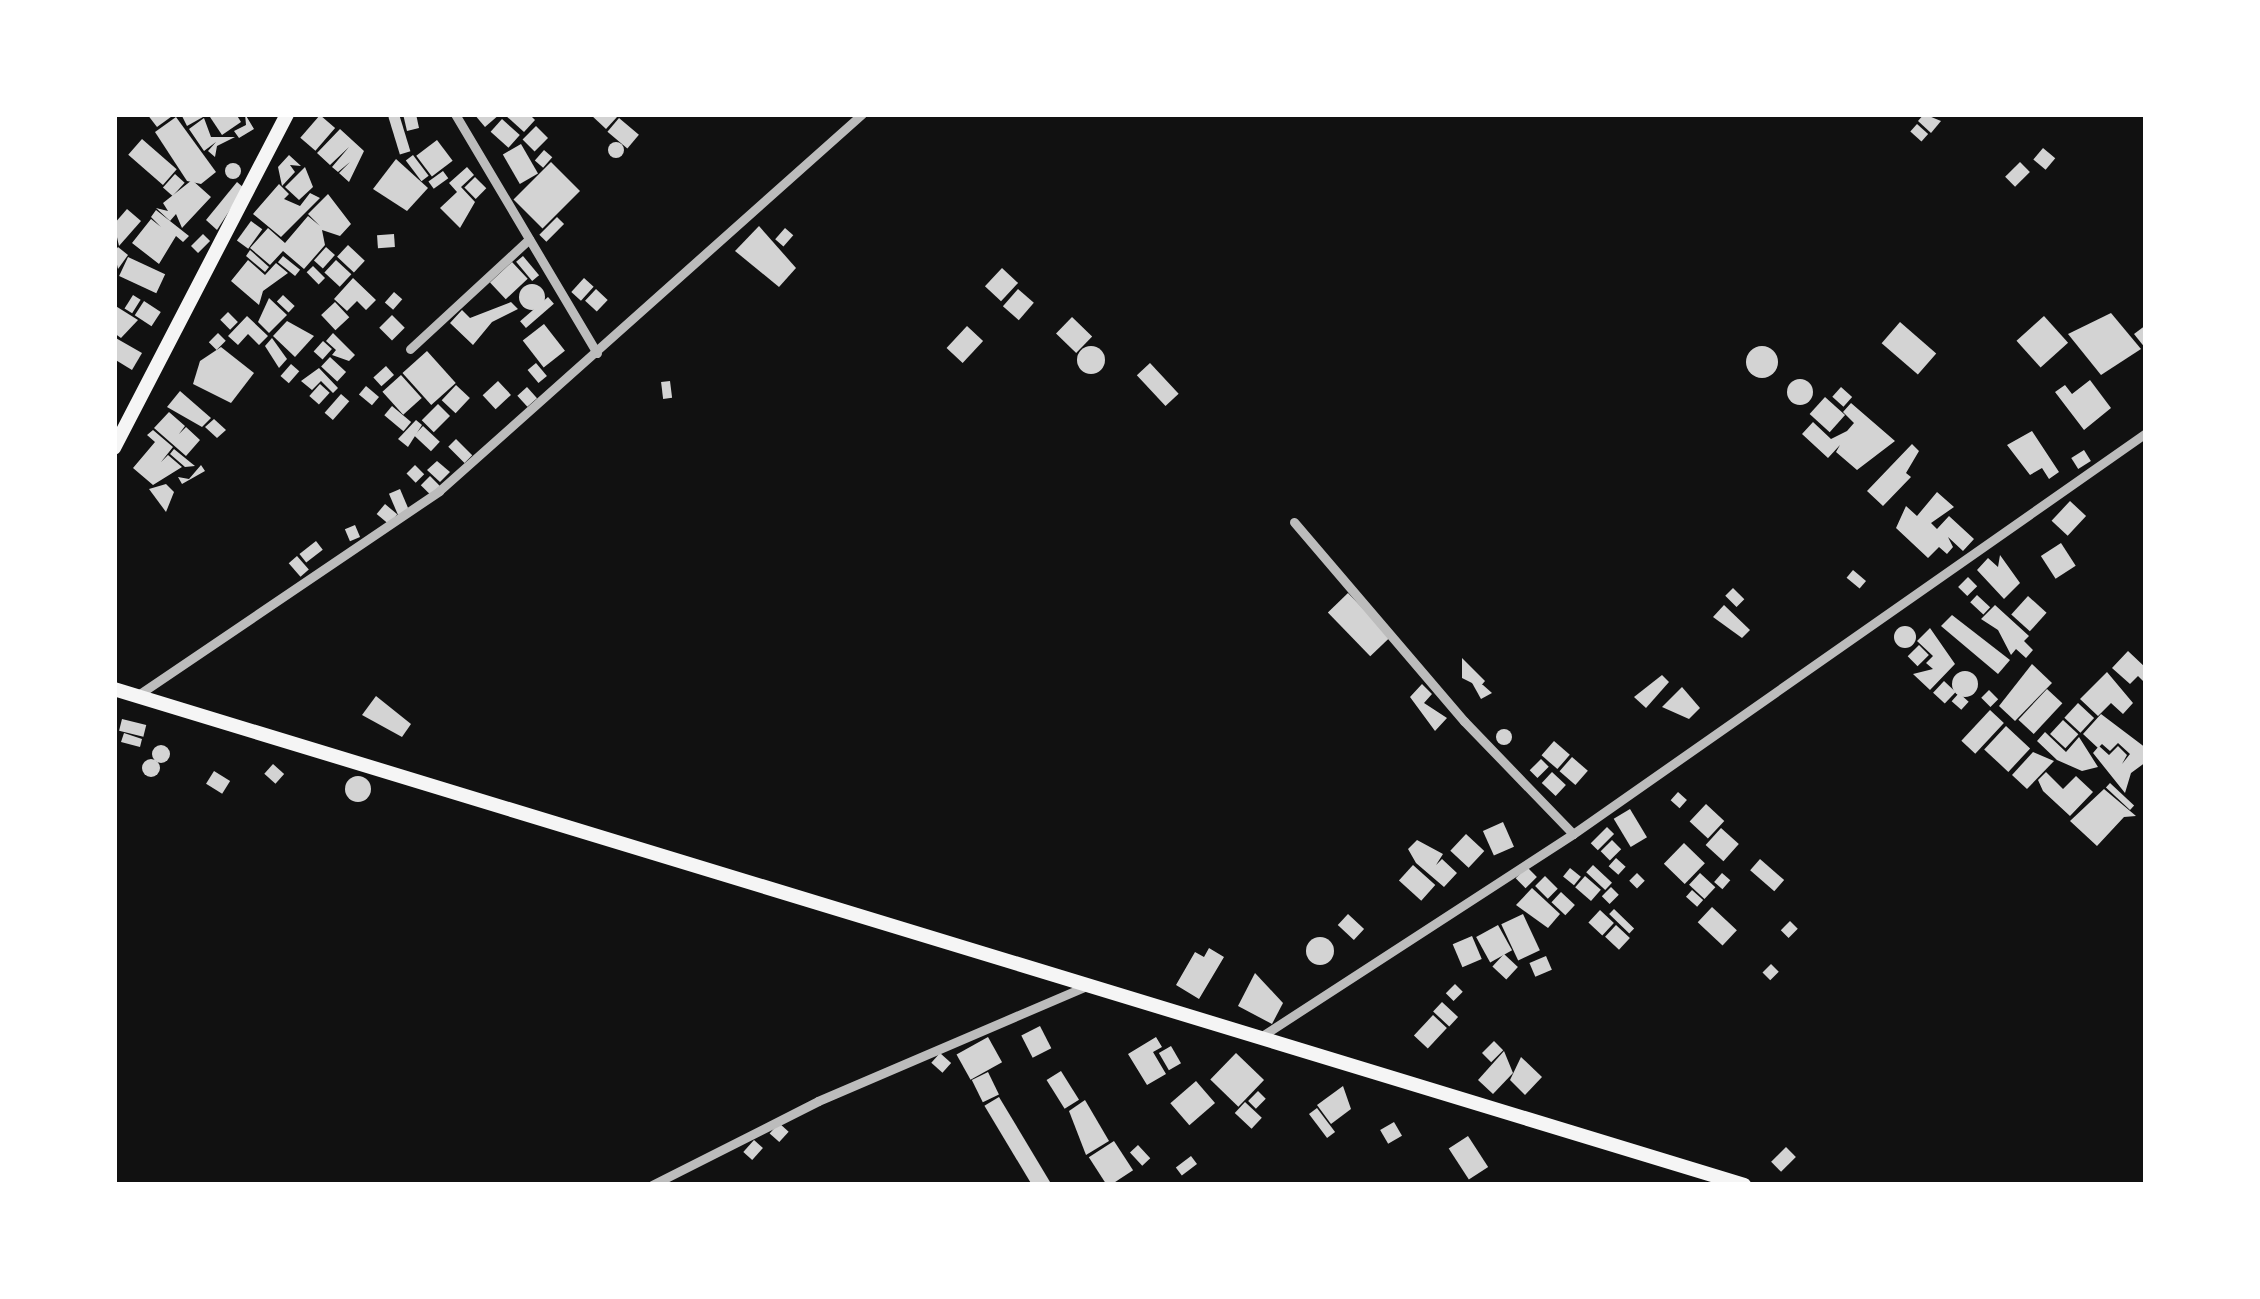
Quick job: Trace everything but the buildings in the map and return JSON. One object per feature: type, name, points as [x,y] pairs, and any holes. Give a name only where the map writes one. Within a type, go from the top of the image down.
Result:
[{"type":"main road","points":[[114,448],[287,114]]},
{"type":"main road","points":[[114,689],[1095,982],[1744,1185]]},
{"type":"street","points":[[455,114],[597,353]]},
{"type":"street","points":[[137,695],[439,491],[862,114]]},
{"type":"street","points":[[410,349],[529,239]]},
{"type":"street","points":[[1265,1034],[1574,834],[2146,433]]},
{"type":"street","points":[[1294,522],[1464,721],[1574,834]]},
{"type":"street","points":[[652,1185],[818,1101],[1095,982]]}]
